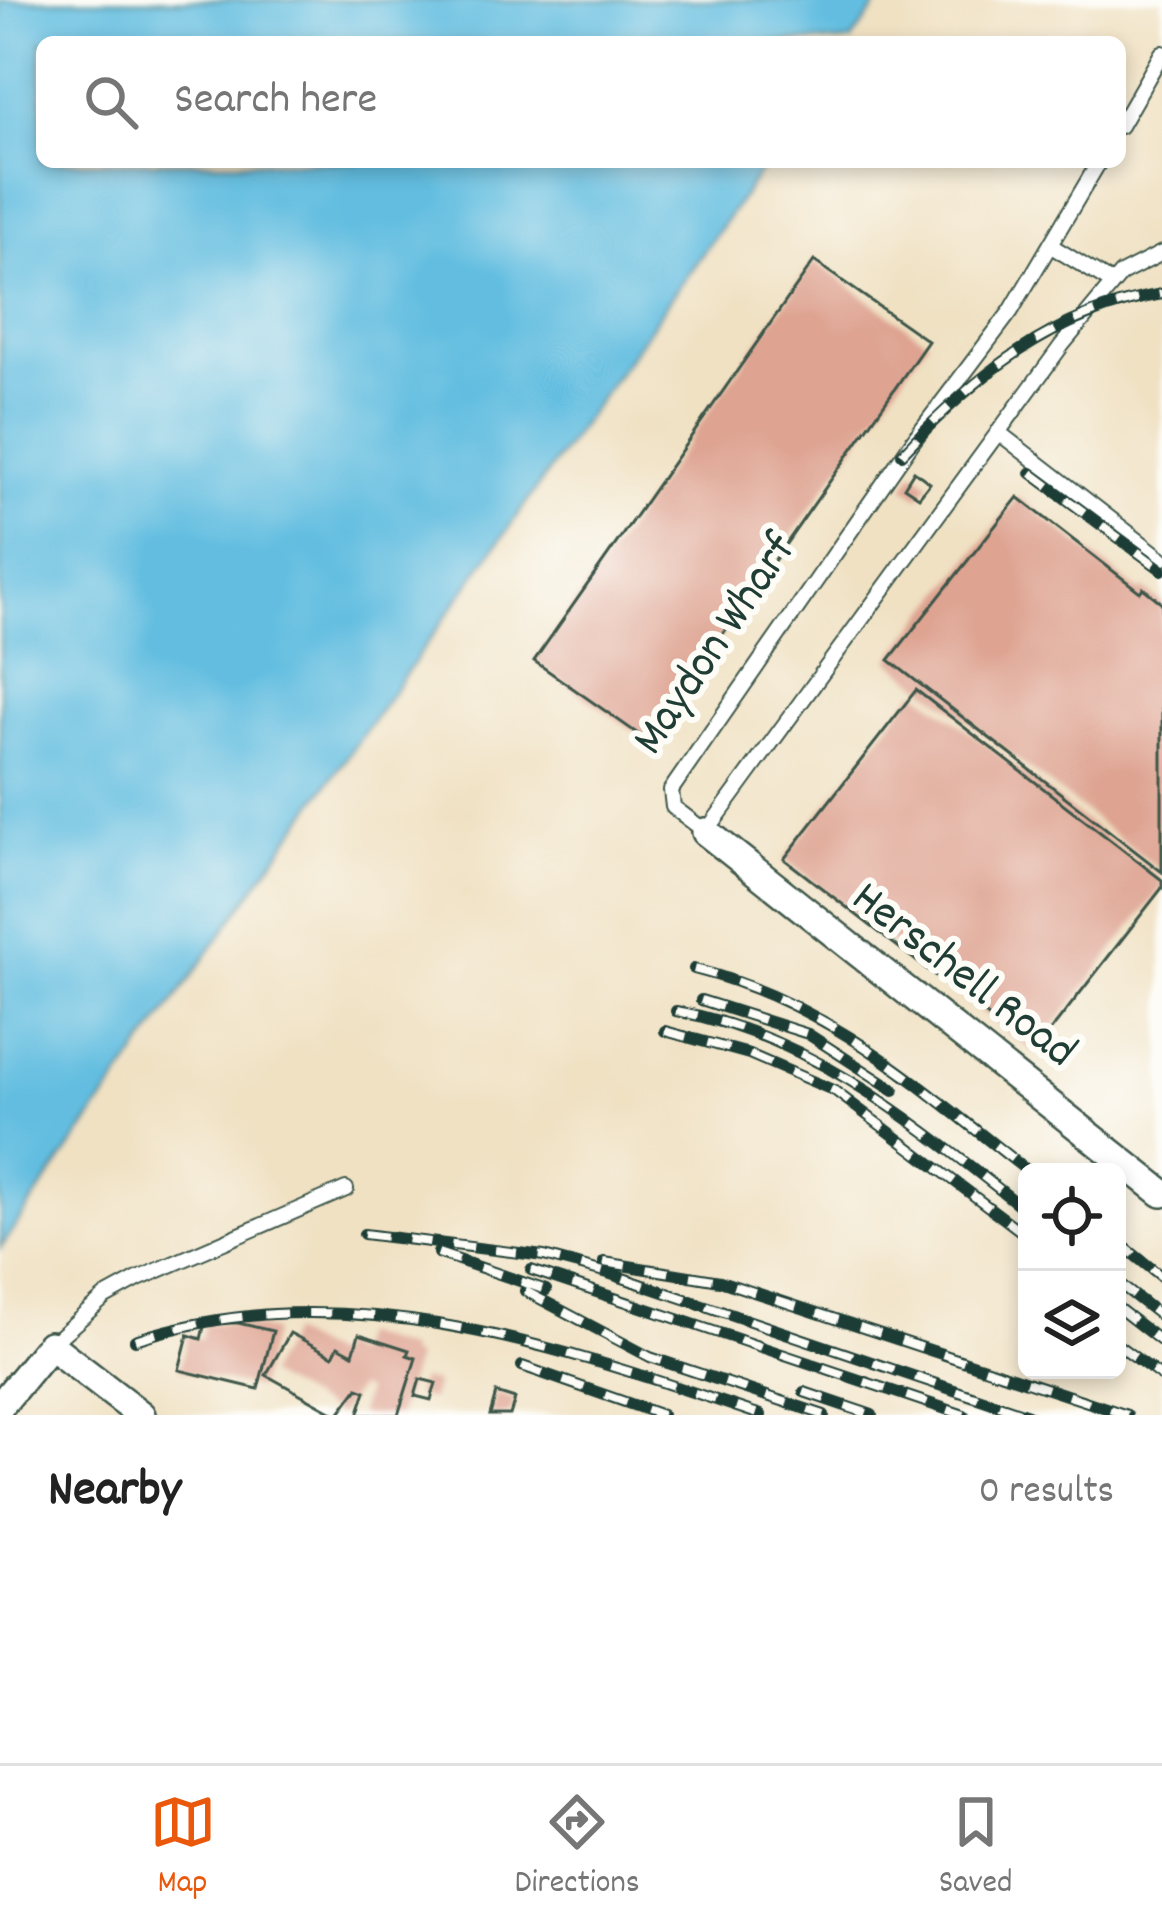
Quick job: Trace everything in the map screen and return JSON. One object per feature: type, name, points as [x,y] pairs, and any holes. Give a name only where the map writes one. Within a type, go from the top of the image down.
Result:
[{"type":"street","name":"Herschell Road","points":[[706,832],[1162,1192]]},
{"type":"street","points":[[0,1406],[50,1345],[141,1415]]},
{"type":"lane","points":[[1126,116],[1162,53]]},
{"type":"lane","name":"Maydon Wharf","points":[[1097,168],[1053,247],[671,790],[670,804],[706,832],[1112,283]]},
{"type":"lane","points":[[1053,247],[1112,283],[1134,264],[1162,253]]},
{"type":"lane","points":[[998,432],[1162,559]]},
{"type":"lane","points":[[50,1345],[105,1298],[137,1279],[346,1189]]},
{"type":"water","points":[[0,0],[881,0],[855,36],[36,36],[36,168],[763,168],[0,1248]]},
{"type":"building","points":[[814,261],[928,341],[648,741],[534,661]]},
{"type":"building","points":[[914,471],[930,483],[919,497],[904,487]]},
{"type":"building","points":[[1018,497],[1140,592],[1143,588],[1162,603],[1162,872],[889,660]]},
{"type":"building","points":[[916,690],[1162,880],[1162,888],[1034,1052],[784,859]]},
{"type":"building","points":[[205,1323],[238,1323],[273,1331],[258,1389],[179,1370],[188,1335],[201,1339]]},
{"type":"building","points":[[290,1333],[333,1356],[338,1346],[353,1354],[359,1334],[409,1350],[407,1355],[416,1358],[398,1415],[358,1415],[366,1391],[358,1388],[338,1415],[266,1375]]},
{"type":"building","points":[[420,1379],[436,1383],[431,1400],[415,1396]]},
{"type":"building","points":[[496,1393],[515,1399],[510,1415],[490,1415]]},
{"type":"railway","points":[[902,454],[958,398],[1051,332],[1122,303],[1162,294]]},
{"type":"railway","points":[[1031,473],[1162,570]]},
{"type":"railway","points":[[694,969],[789,1003],[831,1026],[911,1080],[1018,1163]]},
{"type":"railway","points":[[701,1000],[808,1034],[894,1090]]},
{"type":"railway","points":[[676,1011],[726,1023],[819,1063],[905,1117],[1018,1204]]},
{"type":"railway","points":[[665,1031],[749,1054],[835,1091],[1018,1229]]},
{"type":"railway","points":[[364,1234],[544,1256],[608,1273],[1028,1415]]},
{"type":"railway","points":[[1126,1248],[1162,1277]]},
{"type":"railway","points":[[438,1253],[546,1290]]},
{"type":"railway","points":[[604,1262],[720,1281],[1127,1415]]},
{"type":"railway","points":[[531,1270],[964,1415]]},
{"type":"railway","points":[[1126,1289],[1162,1317]]},
{"type":"railway","points":[[525,1291],[650,1357],[824,1415]]},
{"type":"railway","points":[[135,1340],[214,1321],[293,1313],[373,1316],[452,1326],[530,1344],[761,1415]]},
{"type":"railway","points":[[1126,1314],[1162,1342]]},
{"type":"railway","points":[[1126,1351],[1162,1377]]},
{"type":"railway","points":[[522,1366],[662,1415]]},
{"type":"railway","points":[[804,1392],[872,1415]]}]
